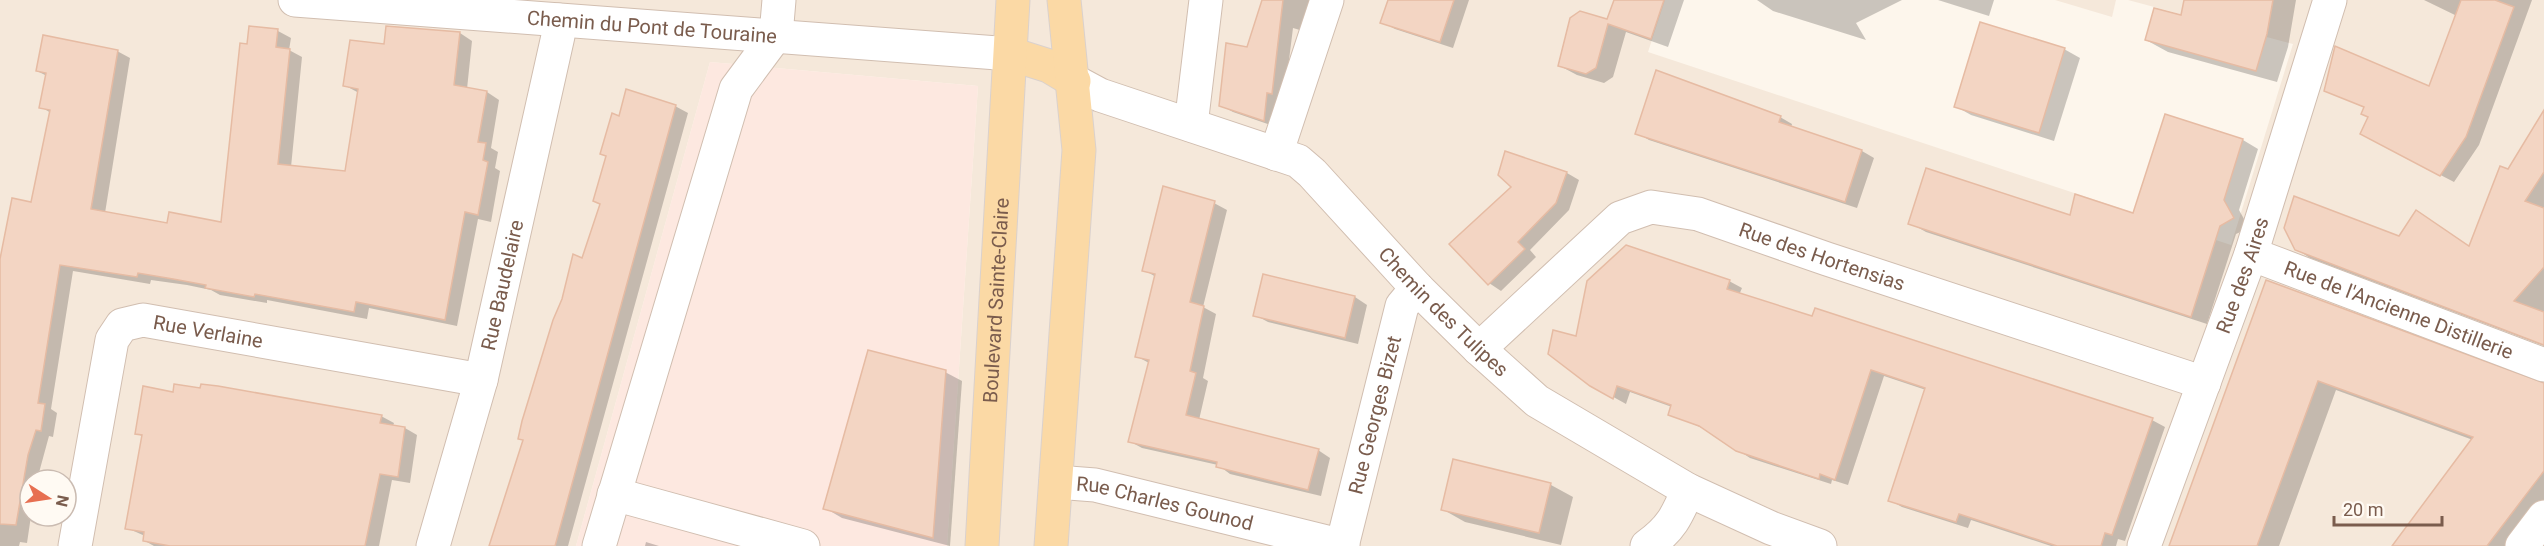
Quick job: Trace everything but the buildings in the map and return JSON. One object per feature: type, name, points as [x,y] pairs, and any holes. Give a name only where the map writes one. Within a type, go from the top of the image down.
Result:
[{"type":"main road","name":"Boulevard Sainte-Claire","points":[[982,546],[1012,4],[1064,5],[1074,81],[1079,150],[1051,546]]},
{"type":"main road","points":[[1011,54],[1049,66],[1074,81]]},
{"type":"street","name":"Chemin du Pont de Touraine","points":[[295,0],[471,7],[558,20],[1011,54]]},
{"type":"street","points":[[598,546],[736,89],[776,36],[779,0]]},
{"type":"street","points":[[1191,125],[1206,0]]},
{"type":"street","points":[[1276,154],[1327,0]]},
{"type":"street","name":"Rue des Aires","points":[[2144,546],[2251,254],[2330,0]]},
{"type":"street","name":"Rue Baudelaire","points":[[433,546],[481,380],[558,36],[558,20]]},
{"type":"street","name":"Chemin des Tulipes","points":[[1074,81],[1100,95],[1298,161],[1312,173],[1417,288],[1479,349],[1537,400],[1688,490],[1771,528],[1820,546]]},
{"type":"street","name":"Rue des Hortensias","points":[[1479,349],[1620,218],[1651,207],[1698,214],[1827,260],[2204,383]]},
{"type":"street","name":"Rue de l'Ancienne Distillerie","points":[[2251,254],[2544,365]]},
{"type":"street","name":"Rue Georges Bizet","points":[[1343,546],[1402,306],[1417,288]]},
{"type":"street","name":"Rue Verlaine","points":[[75,546],[112,340],[122,325],[143,320],[481,380]]},
{"type":"street","name":"Rue Charles Gounod","points":[[1056,482],[1095,485],[1343,546]]},
{"type":"street","points":[[1647,546],[1666,533],[1688,490]]},
{"type":"street","points":[[614,494],[803,546]]},
{"type":"street","points":[[2522,546],[2544,517]]},
{"type":"shaded area","points":[[0,0],[1665,0],[1648,52],[2231,245],[2293,44],[2128,0],[2544,0],[2544,546],[947,546],[978,86],[710,62],[576,546],[0,546]]},
{"type":"shaded area","points":[[2055,0],[2116,0],[2112,17]]},
{"type":"shaded area","points":[[710,62],[978,86],[947,546],[576,546]]}]
